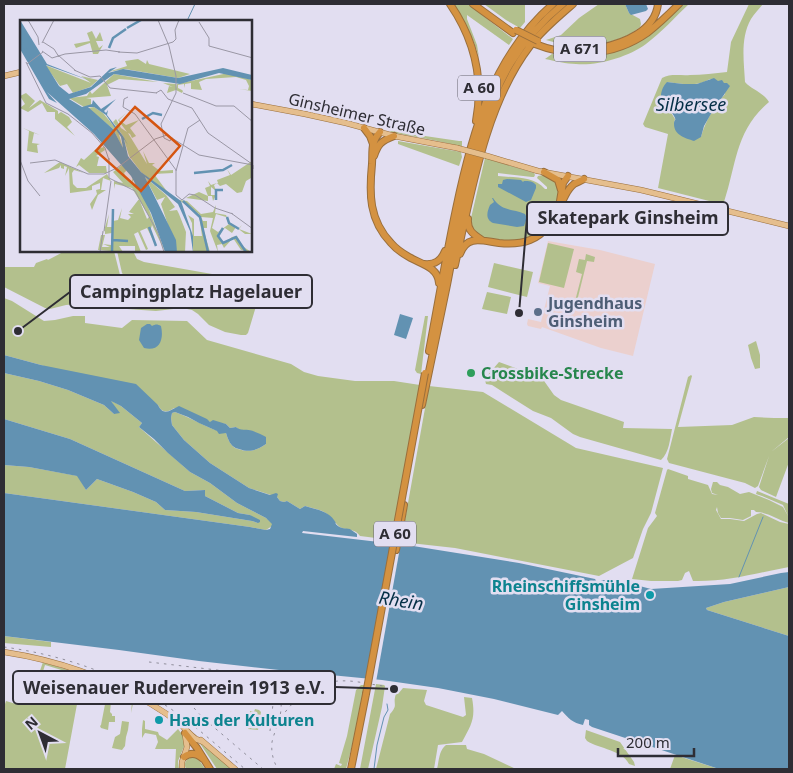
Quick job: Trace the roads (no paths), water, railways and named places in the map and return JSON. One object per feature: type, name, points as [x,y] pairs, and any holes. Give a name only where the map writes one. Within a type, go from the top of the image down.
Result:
[{"type":"highway","name":"A 60","points":[[450,4],[468,35],[478,68],[479,97],[472,142]]},
{"type":"highway","points":[[473,4],[514,32],[536,43],[553,50],[572,53],[592,53],[617,48],[630,43],[648,33],[679,4]]},
{"type":"highway","points":[[480,4],[514,32]]},
{"type":"highway","name":"A 60","points":[[355,769],[427,373],[438,300],[462,180],[472,142],[491,89],[503,64],[524,33],[553,4]]},
{"type":"highway","name":"A 60","points":[[427,373],[460,214],[486,116],[508,68],[522,46],[542,22],[563,4]]},
{"type":"highway","points":[[454,270],[479,161],[502,94],[523,56],[534,41],[550,24],[574,4]]},
{"type":"highway","name":"A 671","points":[[536,43],[574,49],[598,48],[616,44],[646,28],[655,16],[658,4]]},
{"type":"highway","points":[[364,128],[376,144]]},
{"type":"highway","points":[[380,132],[375,138],[376,144],[370,181],[370,198],[373,213],[378,225],[395,247],[432,269],[438,276],[438,300]]},
{"type":"highway","points":[[376,144],[394,136]]},
{"type":"highway","points":[[544,172],[558,180],[561,192]]},
{"type":"highway","points":[[445,293],[461,250],[466,245],[474,240],[508,244],[521,243],[531,240],[549,227],[569,188],[568,176]]},
{"type":"highway","points":[[560,206],[563,183],[568,176]]},
{"type":"highway","points":[[569,188],[577,182],[584,180]]},
{"type":"highway","points":[[469,203],[468,227],[471,233],[483,240]]},
{"type":"highway","points":[[423,264],[433,264],[439,260],[449,243]]},
{"type":"highway","name":"A 60","points":[[351,769],[369,695]]},
{"type":"highway","points":[[187,732],[210,769]]},
{"type":"highway","points":[[195,738],[214,769]]},
{"type":"highway","points":[[184,757],[188,754],[194,754],[206,762]]},
{"type":"main road","points":[[4,76],[20,72]]},
{"type":"main road","name":"Ginsheimer Straße","points":[[252,104],[457,148],[544,172]]},
{"type":"main road","points":[[544,172],[641,190],[789,226]]},
{"type":"main road","points":[[4,652],[43,660],[86,673],[129,692],[159,710],[203,742]]},
{"type":"main road","points":[[187,732],[195,734],[235,769]]},
{"type":"main road","points":[[182,769],[181,764],[187,747],[187,732]]},
{"type":"water","points":[[625,4],[646,4],[648,9],[631,15]]},
{"type":"water","name":"Silbersee","points":[[714,78],[718,81],[722,80],[730,86],[704,126],[701,137],[694,141],[684,137],[674,128],[674,116],[663,104],[661,94],[663,87],[667,82],[697,84]]},
{"type":"water","points":[[503,180],[521,180],[523,182],[529,181],[535,184],[536,188],[531,200],[526,202],[498,187],[498,184],[502,184]]},
{"type":"water","points":[[492,198],[504,208],[525,214],[527,218],[524,226],[517,227],[490,221],[488,213],[490,205],[494,202]]},
{"type":"water","points":[[400,314],[413,318],[406,339],[394,335]]},
{"type":"water","points":[[147,324],[161,326],[162,335],[160,343],[154,348],[149,349],[144,348],[139,340],[141,328]]},
{"type":"water","name":"Rhein","points":[[4,355],[41,365],[136,384],[165,412],[179,406],[210,422],[213,420],[226,424],[230,428],[236,427],[251,430],[266,437],[266,444],[263,446],[253,450],[243,450],[232,445],[226,433],[219,434],[217,431],[188,417],[175,412],[172,413],[172,425],[184,440],[210,463],[249,488],[270,495],[276,493],[280,501],[287,501],[300,509],[305,506],[325,512],[338,526],[350,529],[357,534],[357,537],[303,531],[302,533],[413,546],[519,563],[595,579],[597,582],[604,580],[624,585],[624,589],[628,591],[632,584],[651,589],[730,584],[789,572],[789,587],[706,608],[707,610],[789,636],[789,769],[719,769],[592,727],[589,725],[589,720],[585,719],[583,725],[579,724],[571,720],[562,711],[558,715],[494,699],[438,688],[382,680],[199,661],[4,636],[4,493],[266,530],[270,529],[272,524],[266,518],[237,503],[210,483],[190,472],[139,427],[142,423],[121,406],[111,401],[120,413],[114,414],[104,405],[68,390],[4,373]]},
{"type":"water","points":[[4,419],[70,439],[185,491],[205,490],[205,496],[238,513],[250,515],[260,520],[260,522],[196,512],[165,510],[156,502],[97,479],[86,490],[77,476],[29,467],[4,465]]},
{"type":"waterway","points":[[187,20],[195,4]]},
{"type":"waterway","points":[[739,577],[763,517]]},
{"type":"waterway","points":[[374,769],[377,745],[384,717],[388,710],[387,704]]},
{"type":"railway","points":[[4,647],[70,661],[132,686],[181,716],[245,769]]},
{"type":"railway","points":[[149,662],[259,675],[271,681],[278,691],[281,702],[280,716],[272,746],[272,753],[278,769]]},
{"type":"railway","points":[[265,676],[327,681]]},
{"type":"railway","points":[[281,718],[299,698],[314,688],[330,682],[345,681],[383,686]]},
{"type":"railway","points":[[270,731],[275,686]]},
{"type":"railway","points":[[194,708],[203,718],[263,769]]},
{"type":"place","name":"Jugendhaus Ginsheim","points":[[538,312]]},
{"type":"place","name":"Skatepark Ginsheim","points":[[519,313]]},
{"type":"place","name":"Campingplatz Hagelauer","points":[[18,331]]},
{"type":"place","name":"Crossbike-Strecke","points":[[471,373]]},
{"type":"place","name":"Rheinschiffsmühle Ginsheim","points":[[650,595]]},
{"type":"place","name":"Weisenauer Ruderverein 1913 e.V.","points":[[394,689]]},
{"type":"place","name":"Haus der Kulturen","points":[[159,720]]}]
